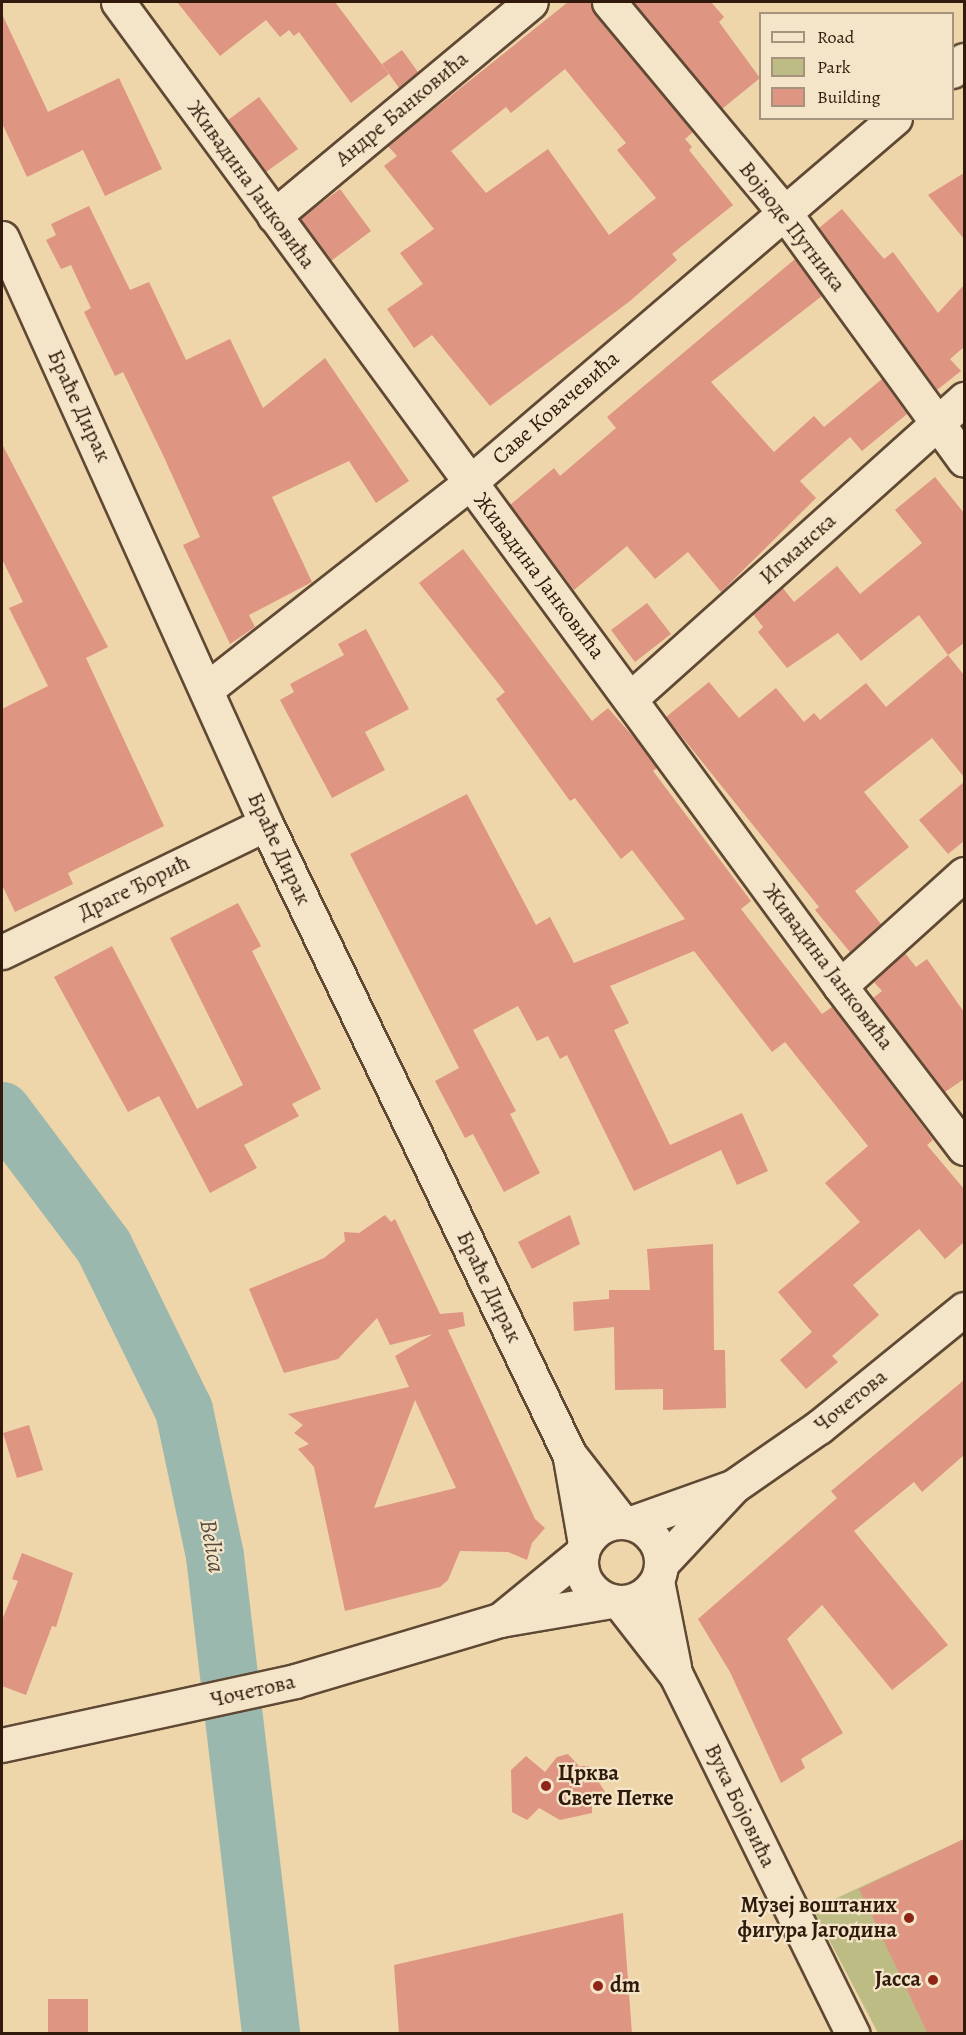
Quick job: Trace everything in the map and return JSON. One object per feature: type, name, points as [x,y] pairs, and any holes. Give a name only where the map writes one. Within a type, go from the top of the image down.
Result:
[{"type":"street","name":"Живадина Јанковића","points":[[118,2],[469,483],[631,698],[840,986],[964,1148]]},
{"type":"street","name":"Андре Банковића","points":[[274,216],[531,2]]},
{"type":"street","name":"Војводе Путника","points":[[609,2],[784,212],[964,460]]},
{"type":"street","name":"Саве Ковачевића","points":[[208,688],[469,483],[893,120]]},
{"type":"street","name":"Браће Дирак","points":[[2,238],[208,688],[266,824],[569,1454],[627,1522]]},
{"type":"street","name":"Игманска","points":[[631,698],[964,399]]},
{"type":"street","name":"Драге Ђорић","points":[[2,952],[266,824]]},
{"type":"street","points":[[840,986],[964,874]]},
{"type":"street","name":"Чочетова","points":[[2,1746],[296,1681],[500,1620],[616,1602],[646,1594],[660,1572],[734,1486],[819,1427],[964,1309]]},
{"type":"street","name":"Браће Дирак","points":[[569,1454],[583,1548]]},
{"type":"street","name":"Чочетова","points":[[500,1620],[583,1548],[604,1525],[627,1522],[734,1486]]},
{"type":"street","points":[[627,1522],[654,1538],[660,1572]]},
{"type":"street","points":[[583,1548],[586,1583],[616,1602]]},
{"type":"street","name":"Вука Бојовића","points":[[660,1572],[676,1675]]},
{"type":"street","name":"Вука Бојовића","points":[[616,1602],[676,1675],[853,2034]]},
{"type":"green space","name":"Јасса","points":[[964,1839],[964,2033],[878,2033],[813,1909]]},
{"type":"building","points":[[177,2],[335,2],[389,74],[351,103],[299,32],[294,36],[289,30],[280,37],[266,20],[220,56]]},
{"type":"building","points":[[568,2],[591,2],[595,14],[693,132],[685,139],[692,147],[689,150],[733,205],[672,254],[677,260],[630,301],[490,406],[432,335],[414,348],[387,309],[423,284],[400,253],[434,229],[384,166],[397,156],[388,146]],"holes":[[[565,69],[626,143],[617,150],[656,198],[609,235],[548,149],[486,193],[451,151],[506,107],[511,113]]]},
{"type":"building","points":[[633,2],[711,2],[724,17],[719,22],[759,79],[722,109]]},
{"type":"building","points":[[2,14],[48,112],[119,78],[162,169],[105,196],[83,150],[27,177],[2,123]]},
{"type":"building","points":[[402,50],[418,72],[399,88],[382,64]]},
{"type":"building","points":[[259,97],[298,149],[266,172],[228,120]]},
{"type":"building","points":[[964,173],[964,239],[928,195]]},
{"type":"building","points":[[340,189],[371,231],[331,261],[300,219]]},
{"type":"building","points":[[89,206],[130,290],[149,282],[186,360],[230,339],[263,408],[325,358],[409,481],[376,503],[349,461],[272,497],[312,582],[249,615],[255,627],[230,644],[183,545],[200,537],[163,455],[123,372],[115,376],[84,312],[91,308],[71,265],[61,269],[46,240],[56,235],[51,224]]},
{"type":"building","points":[[842,209],[884,259],[893,252],[938,313],[964,285],[964,347],[950,359],[961,371],[937,390],[819,228]]},
{"type":"building","points":[[795,259],[822,296],[711,382],[774,452],[814,416],[824,427],[882,379],[907,414],[862,451],[850,437],[800,481],[816,498],[721,592],[688,552],[655,579],[627,546],[574,590],[510,505],[554,468],[560,476],[616,428],[607,417]]},
{"type":"building","points":[[2,444],[108,647],[86,658],[164,826],[68,873],[73,884],[15,912],[2,885],[2,709],[48,686],[9,608],[23,602],[2,559]]},
{"type":"building","points":[[935,477],[964,513],[964,643],[948,655],[919,615],[861,661],[838,633],[787,668],[758,632],[763,627],[753,614],[782,587],[794,602],[837,566],[860,594],[922,543],[895,510]]},
{"type":"building","points":[[463,549],[592,721],[608,708],[637,741],[657,768],[653,771],[751,901],[741,909],[822,1014],[832,1007],[842,1019],[933,1140],[927,1145],[964,1189],[964,1242],[945,1259],[919,1229],[853,1285],[879,1315],[832,1356],[838,1362],[806,1389],[780,1360],[812,1332],[778,1292],[860,1222],[825,1183],[868,1146],[785,1042],[772,1052],[694,951],[610,986],[629,1023],[614,1030],[670,1145],[742,1113],[768,1171],[737,1185],[721,1150],[634,1191],[567,1055],[560,1059],[548,1036],[537,1041],[518,1006],[473,1030],[516,1111],[510,1114],[540,1173],[504,1192],[473,1134],[465,1138],[435,1081],[459,1068],[350,854],[467,794],[536,925],[550,917],[574,963],[685,919],[632,850],[621,859],[575,798],[570,801],[496,699],[505,692],[419,583]]},
{"type":"building","points":[[647,603],[671,634],[635,662],[611,630]]},
{"type":"building","points":[[366,629],[409,709],[365,732],[385,770],[332,798],[280,700],[294,692],[290,684],[344,655],[338,644]]},
{"type":"building","points":[[948,655],[964,675],[964,777],[932,738],[864,792],[909,847],[855,891],[881,924],[850,952],[815,910],[819,907],[666,717],[709,682],[739,718],[776,688],[804,722],[814,713],[820,720],[866,683],[886,707]]},
{"type":"building","points":[[964,782],[964,841],[948,854],[919,820]]},
{"type":"building","points":[[238,903],[261,946],[252,951],[321,1089],[292,1104],[299,1116],[244,1145],[257,1168],[210,1193],[159,1096],[128,1112],[54,977],[112,946],[197,1109],[243,1085],[170,938]]},
{"type":"building","points":[[905,953],[916,967],[927,959],[964,1012],[964,1079],[945,1092],[873,998],[882,991],[873,981]]},
{"type":"building","points":[[385,1215],[391,1222],[395,1219],[440,1314],[463,1312],[465,1326],[448,1330],[535,1519],[545,1528],[532,1543],[527,1560],[508,1552],[460,1551],[448,1580],[440,1587],[345,1611],[314,1467],[298,1449],[309,1444],[294,1433],[303,1425],[288,1414],[409,1387],[395,1356],[433,1334],[390,1345],[377,1318],[338,1359],[284,1373],[249,1289],[324,1258],[345,1241],[344,1232],[359,1233]],"holes":[[[415,1400],[456,1488],[374,1508]]]},
{"type":"building","points":[[570,1215],[580,1244],[532,1269],[518,1242]]},
{"type":"building","points":[[713,1244],[714,1350],[725,1350],[726,1408],[663,1410],[663,1389],[615,1390],[614,1327],[574,1331],[573,1302],[609,1299],[609,1290],[650,1290],[647,1249]]},
{"type":"building","points":[[964,1380],[964,1455],[922,1492],[914,1482],[854,1531],[948,1645],[892,1690],[822,1605],[787,1639],[843,1733],[801,1759],[805,1768],[781,1783],[730,1672],[698,1619],[837,1498],[831,1491]]},
{"type":"building","points":[[29,1425],[43,1470],[17,1478],[3,1433]]},
{"type":"building","points":[[22,1553],[73,1573],[56,1627],[52,1626],[26,1695],[2,1686],[2,1620],[18,1581],[12,1579]]},
{"type":"building","name":"Црква Свете Петке","points":[[568,1754],[579,1766],[589,1766],[605,1792],[592,1800],[592,1813],[560,1820],[539,1808],[527,1820],[512,1812],[511,1770],[526,1756],[545,1772],[557,1757]]},
{"type":"building","name":"Јасса","points":[[964,1839],[964,2034],[928,2034],[859,1889]]},
{"type":"building","points":[[623,1913],[632,2034],[399,2034],[394,1965]]},
{"type":"building","points":[[48,1999],[88,1999],[88,2034],[48,2034]]},
{"type":"waterway","name":"Belica","points":[[2,1111],[104,1247],[184,1410],[215,1556],[271,2034]]},
{"type":"place","name":"Црква Свете Петке","points":[[546,1786]]},
{"type":"place","name":"Музеј воштаних фигура Јагодина","points":[[909,1918]]},
{"type":"place","name":"Јасса","points":[[933,1980]]},
{"type":"place","name":"dm","points":[[598,1986]]}]
